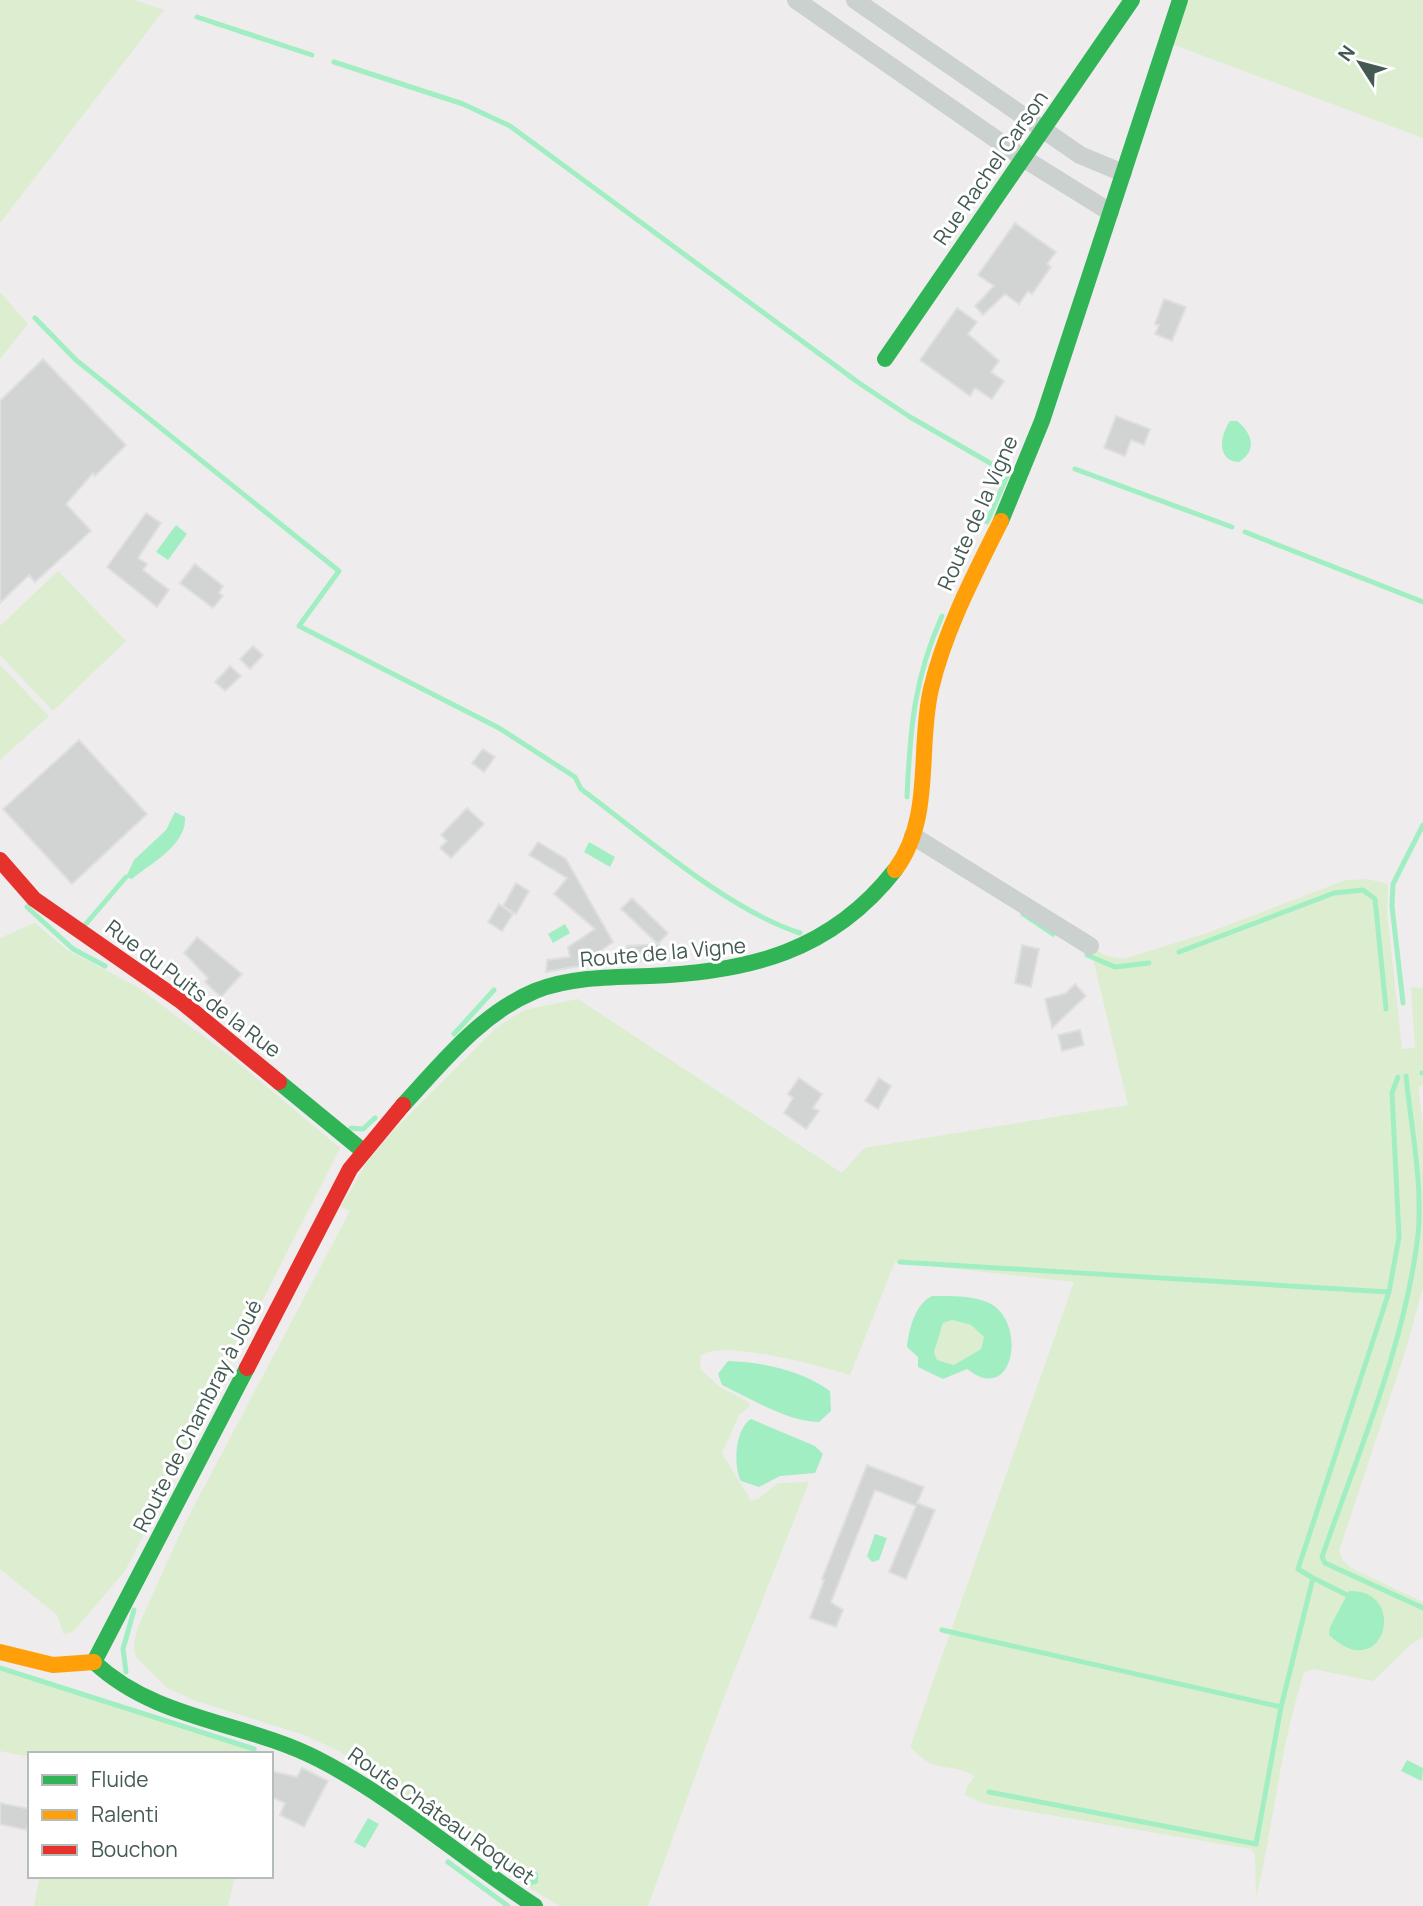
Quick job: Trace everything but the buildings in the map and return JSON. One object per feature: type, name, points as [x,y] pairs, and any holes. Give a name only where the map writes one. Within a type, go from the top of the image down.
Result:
[{"type":"street","points":[[796,0],[1023,158],[1111,212],[1180,0]]},
{"type":"street","points":[[855,0],[1080,155],[1123,173]]},
{"type":"street","name":"Rue Rachel Carson","points":[[885,359],[1132,0]]},
{"type":"street","name":"Route de la Vigne","points":[[338,1190],[363,1150],[455,1049],[496,1012],[515,1000],[556,985],[590,980],[709,974],[766,964],[815,938],[866,899],[898,867],[913,836],[921,791],[924,729],[938,663],[968,587],[1029,460],[1111,212]]},
{"type":"street","points":[[913,836],[1090,946]]},
{"type":"street","name":"Rue du Puits de la Rue","points":[[0,860],[34,899],[181,1002],[363,1150]]},
{"type":"street","name":"Route de Chambray à Joué","points":[[94,1662],[338,1190]]},
{"type":"street","points":[[0,1652],[53,1665],[94,1662]]},
{"type":"street","name":"Route Château Roquet","points":[[94,1662],[116,1684],[149,1701],[281,1742],[339,1769],[535,1906]]},
{"type":"shaded area","points":[[0,0],[134,0],[164,10],[0,223]]},
{"type":"shaded area","points":[[1175,0],[1423,0],[1423,138],[1166,42]]},
{"type":"shaded area","points":[[0,292],[28,324],[0,359]]},
{"type":"shaded area","points":[[1230,421],[1237,421],[1242,426],[1251,442],[1249,452],[1239,462],[1232,461],[1223,452],[1222,440]]},
{"type":"shaded area","points":[[176,525],[187,534],[168,560],[156,552]]},
{"type":"shaded area","points":[[58,571],[126,641],[53,711],[0,655],[0,626]]},
{"type":"shaded area","points":[[0,665],[49,716],[0,760]]},
{"type":"shaded area","points":[[175,812],[185,817],[184,827],[174,845],[132,879],[126,877],[134,860],[166,830]]},
{"type":"shaded area","points":[[589,842],[615,857],[610,867],[584,852]]},
{"type":"shaded area","points":[[1367,879],[1388,884],[1387,913],[1402,1049],[1415,1048],[1411,987],[1423,988],[1423,1085],[1418,1087],[1423,1127],[1423,1287],[1407,1346],[1339,1551],[1343,1561],[1351,1568],[1423,1602],[1423,1637],[1410,1645],[1373,1681],[1313,1669],[1304,1673],[1283,1756],[1256,1898],[1255,1855],[1251,1849],[985,1804],[965,1795],[967,1786],[975,1776],[928,1762],[910,1747],[1074,1282],[895,1262],[850,1375],[751,1352],[713,1351],[701,1355],[700,1369],[720,1387],[748,1402],[750,1406],[739,1415],[722,1453],[751,1501],[758,1499],[778,1483],[809,1482],[721,1705],[648,1906],[560,1906],[515,1879],[339,1751],[304,1735],[193,1700],[166,1687],[136,1657],[134,1645],[138,1627],[183,1527],[350,1211],[341,1207],[367,1162],[394,1130],[496,1028],[524,1010],[578,999],[842,1173],[864,1148],[1128,1105],[1090,946],[1106,956],[1124,959],[1210,932],[1346,880]]},
{"type":"shaded area","points":[[35,923],[67,950],[136,986],[230,1056],[340,1148],[125,1571],[74,1631],[64,1635],[57,1615],[0,1569],[0,938]]},
{"type":"shaded area","points":[[565,924],[570,933],[553,943],[548,934]]},
{"type":"shaded area","points":[[932,1296],[967,1297],[987,1302],[999,1310],[1007,1322],[1011,1336],[1008,1363],[1002,1373],[993,1378],[981,1377],[967,1369],[943,1379],[918,1367],[918,1357],[907,1347],[914,1318],[926,1300]],"holes":[[[952,1320],[971,1325],[984,1337],[981,1349],[954,1365],[937,1360],[934,1352],[943,1323]]]},
{"type":"shaded area","points":[[952,1320],[971,1325],[984,1337],[981,1349],[955,1365],[937,1360],[934,1352],[943,1323]]},
{"type":"shaded area","points":[[728,1361],[768,1366],[807,1378],[830,1391],[831,1411],[819,1422],[807,1421],[757,1403],[722,1385],[718,1374]]},
{"type":"shaded area","points":[[751,1419],[815,1446],[823,1454],[815,1473],[780,1476],[759,1487],[741,1481],[737,1466],[737,1448],[742,1431]]},
{"type":"shaded area","points":[[875,1534],[887,1538],[879,1560],[872,1562],[867,1556]]},
{"type":"shaded area","points":[[1349,1591],[1368,1594],[1379,1604],[1384,1618],[1382,1632],[1376,1643],[1364,1650],[1348,1648],[1329,1635],[1330,1627]]},
{"type":"shaded area","points":[[0,1668],[261,1751],[28,1752],[28,1757],[0,1751]]},
{"type":"shaded area","points":[[1407,1760],[1423,1768],[1422,1781],[1401,1771]]},
{"type":"shaded area","points":[[368,1818],[379,1824],[365,1848],[354,1842]]},
{"type":"shaded area","points":[[503,1858],[538,1873],[538,1883],[530,1886],[497,1864]]},
{"type":"shaded area","points":[[40,1878],[235,1878],[228,1906],[34,1906]]},
{"type":"waterway","points":[[197,17],[312,55]]},
{"type":"waterway","points":[[334,62],[463,104],[510,126],[859,383],[910,417],[1004,471],[1007,476],[987,522]]},
{"type":"waterway","points":[[35,318],[76,360],[339,571],[299,626],[499,728],[575,777],[581,789],[687,870],[744,907],[800,933]]},
{"type":"waterway","points":[[1075,469],[1232,527]]},
{"type":"waterway","points":[[1245,532],[1423,602]]},
{"type":"waterway","points":[[907,797],[919,683],[942,616]]},
{"type":"waterway","points":[[1403,1003],[1392,906],[1393,884],[1423,825]]},
{"type":"waterway","points":[[85,925],[126,877]]},
{"type":"waterway","points":[[1179,952],[1334,893],[1363,890],[1375,899],[1386,1009]]},
{"type":"waterway","points":[[27,907],[73,949],[105,966]]},
{"type":"waterway","points":[[1023,914],[1053,934]]},
{"type":"waterway","points":[[1087,955],[1115,967],[1149,963]]},
{"type":"waterway","points":[[454,1034],[494,990]]},
{"type":"waterway","points":[[1406,1076],[1419,1196],[1418,1235],[1412,1276],[1379,1398],[1322,1557],[1325,1563],[1423,1608]]},
{"type":"waterway","points":[[1313,1578],[1298,1569],[1389,1292],[1399,1237],[1392,1093],[1398,1077]]},
{"type":"waterway","points":[[351,1128],[363,1129],[375,1118]]},
{"type":"waterway","points":[[900,1262],[1389,1292]]},
{"type":"waterway","points":[[989,1792],[1256,1844],[1281,1707],[1313,1578],[1353,1598]]},
{"type":"waterway","points":[[126,1672],[123,1649],[134,1610]]},
{"type":"waterway","points":[[942,1630],[1281,1707]]},
{"type":"waterway","points":[[0,1668],[254,1749]]},
{"type":"waterway","points":[[448,1862],[508,1906]]},
{"type":"traffic: fast","points":[[885,359],[1132,0]]},
{"type":"traffic: fast","points":[[1001,521],[1042,421],[1180,0]]},
{"type":"traffic: fast","points":[[403,1105],[479,1026],[515,1001],[535,991],[548,986],[591,979],[686,974],[721,969],[785,952],[815,939],[844,921],[870,898],[895,870]]},
{"type":"traffic: fast","points":[[279,1082],[363,1151]]},
{"type":"traffic: fast","points":[[94,1662],[247,1368]]},
{"type":"traffic: fast","points":[[94,1662],[119,1682],[145,1697],[173,1709],[290,1746],[347,1775],[535,1906]]},
{"type":"traffic: slow","points":[[895,870],[907,850],[920,806],[927,712],[937,667],[961,603],[1001,521]]},
{"type":"traffic: slow","points":[[0,1652],[53,1665],[94,1662]]},
{"type":"traffic: jam","points":[[0,860],[34,899],[182,1002],[279,1082]]},
{"type":"traffic: jam","points":[[247,1368],[350,1169],[403,1105]]}]
